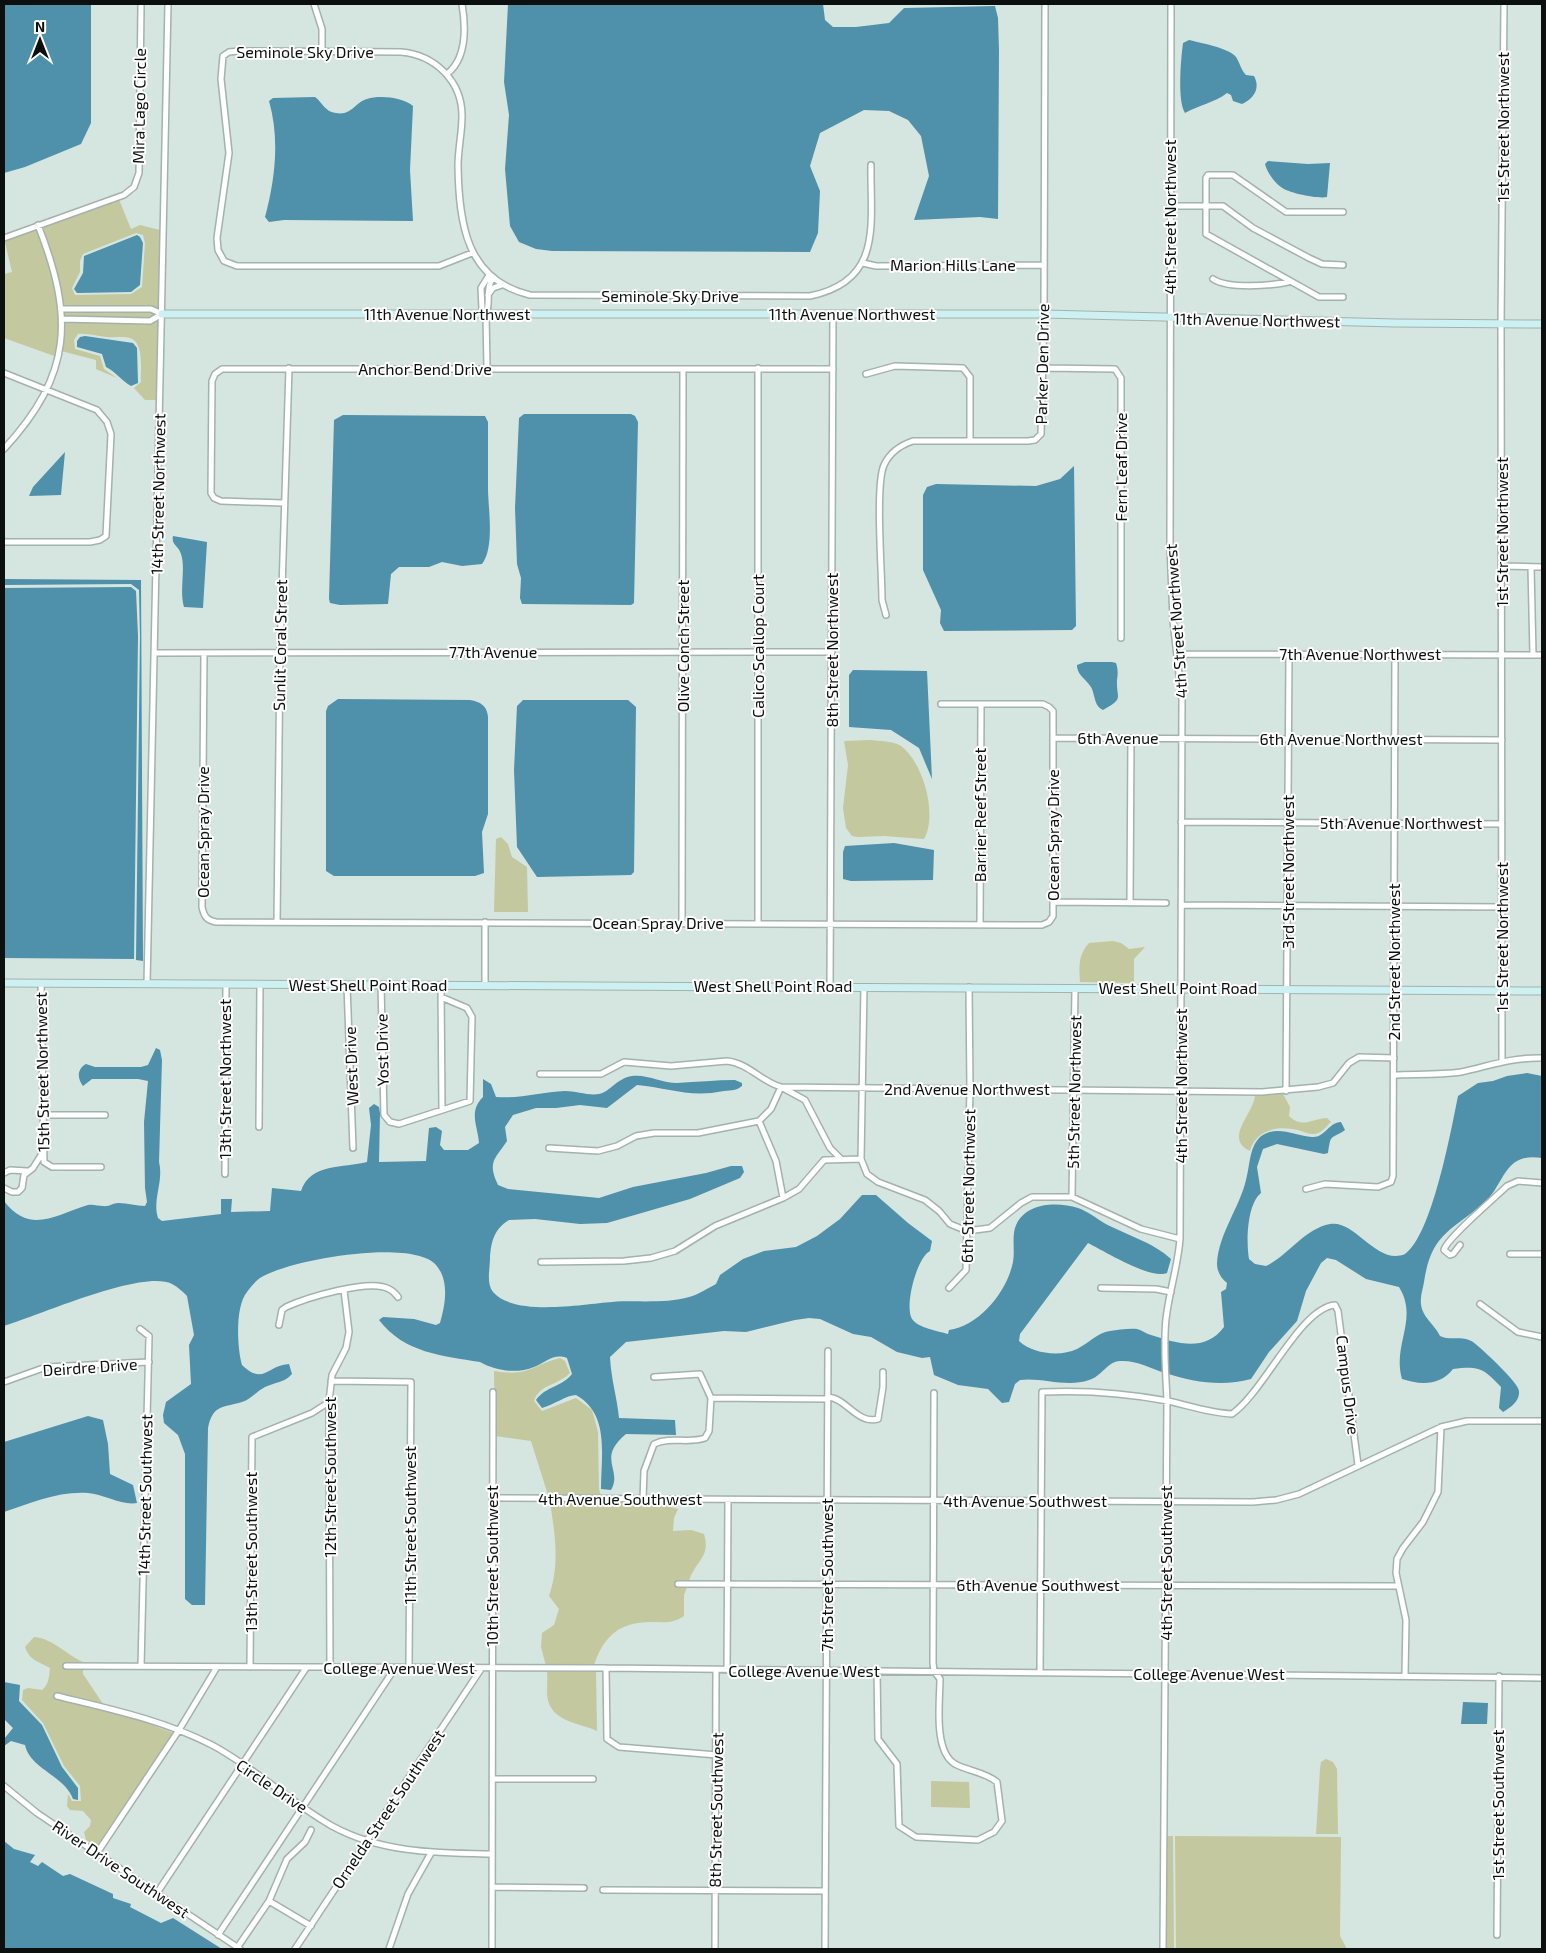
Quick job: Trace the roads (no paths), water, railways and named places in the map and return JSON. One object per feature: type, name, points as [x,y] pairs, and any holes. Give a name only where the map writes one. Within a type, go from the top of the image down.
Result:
[{"type":"street","name":"Mira Lago Circle","points":[[4,238],[124,194],[136,183],[139,172],[141,4]]},
{"type":"street","name":"14th Street Northwest","points":[[146,984],[155,653],[168,4]]},
{"type":"street","points":[[314,4],[322,29],[322,52]]},
{"type":"street","points":[[447,74],[462,57],[462,4]]},
{"type":"street","name":"Parker Den Drive","points":[[886,615],[882,600],[880,478],[884,466],[896,450],[913,441],[1035,440],[1040,434],[1042,426],[1044,314],[1045,4]]},
{"type":"street","name":"4th Street Northwest","points":[[1171,4],[1170,545],[1173,621],[1181,679],[1182,1091],[1180,1239]]},
{"type":"street","name":"1st Street Northwest","points":[[1502,1061],[1501,324],[1504,4]]},
{"type":"street","name":"Seminole Sky Drive","points":[[472,253],[439,266],[237,266],[224,261],[218,250],[217,238],[230,153],[221,79],[222,56],[229,52],[413,53],[426,58],[447,74],[457,89],[461,104],[458,165],[466,235],[472,253],[490,277],[502,285],[530,296],[810,296],[830,292],[841,287],[864,263]]},
{"type":"street","points":[[864,263],[870,236],[871,165]]},
{"type":"street","points":[[1342,297],[1319,297],[1289,282],[1206,234],[1206,178],[1208,175],[1233,175],[1286,212],[1343,212]]},
{"type":"street","points":[[1170,206],[1223,206],[1261,232],[1322,264],[1343,265]]},
{"type":"street","points":[[4,449],[33,414],[47,390],[61,343],[62,309],[56,275],[38,225]]},
{"type":"street","name":"Marion Hills Lane","points":[[864,263],[876,266],[1044,265]]},
{"type":"street","points":[[487,369],[486,314],[490,277]]},
{"type":"street","points":[[486,314],[482,309],[481,288],[490,277]]},
{"type":"street","points":[[1213,279],[1221,284],[1276,285],[1289,282]]},
{"type":"street","points":[[488,295],[493,288],[502,285]]},
{"type":"street","name":"11th Avenue Northwest","points":[[62,309],[151,309],[162,314],[1044,314],[1542,324]]},
{"type":"street","name":"11th Avenue Northwest","points":[[62,319],[150,321],[162,314]]},
{"type":"street","name":"8th Street Northwest","points":[[830,987],[832,925],[832,314]]},
{"type":"street","points":[[866,374],[894,366],[963,368],[970,377],[970,440]]},
{"type":"street","name":"Sunlit Coral Street","points":[[277,922],[283,502],[289,368]]},
{"type":"street","name":"Calico Scallop Court","points":[[758,368],[758,924]]},
{"type":"street","name":"Fern Leaf Drive","points":[[1043,368],[1115,369],[1121,378],[1121,638]]},
{"type":"street","name":"Anchor Bend Drive","points":[[283,502],[221,501],[214,498],[210,487],[212,381],[215,374],[222,369],[833,369]]},
{"type":"street","name":"Olive Conch Street","points":[[682,923],[683,369]]},
{"type":"street","points":[[4,373],[96,410],[107,422],[111,434],[108,530],[106,536],[100,540],[90,542],[4,542]]},
{"type":"street","points":[[1502,566],[1542,567]]},
{"type":"street","points":[[1531,567],[1533,655]]},
{"type":"street","name":"77th Avenue","points":[[155,653],[832,652]]},
{"type":"street","name":"Ocean Spray Drive","points":[[204,653],[203,914],[208,921],[216,922],[832,925],[1042,925],[1049,922],[1053,916],[1054,715],[1046,705],[941,704]]},
{"type":"street","name":"7th Avenue Northwest","points":[[1178,654],[1542,655]]},
{"type":"street","name":"3rd Street Northwest","points":[[1286,1090],[1289,654]]},
{"type":"street","name":"2nd Street Northwest","points":[[1306,1189],[1326,1184],[1378,1187],[1391,1182],[1393,1176],[1395,655]]},
{"type":"street","name":"Barrier Reef Street","points":[[980,925],[981,704]]},
{"type":"street","name":"6th Avenue","points":[[1054,738],[1181,738]]},
{"type":"street","points":[[1130,902],[1131,738]]},
{"type":"street","name":"6th Avenue Northwest","points":[[1181,738],[1502,740]]},
{"type":"street","name":"5th Avenue Northwest","points":[[1181,822],[1502,824]]},
{"type":"street","points":[[1053,902],[1166,903]]},
{"type":"street","points":[[1181,905],[1502,907]]},
{"type":"street","points":[[485,922],[485,985]]},
{"type":"street","name":"West Shell Point Road","points":[[4,983],[1542,991]]},
{"type":"street","name":"15th Street Northwest","points":[[41,983],[44,1162],[52,1167],[101,1167]]},
{"type":"street","name":"13th Street Northwest","points":[[225,1174],[226,984]]},
{"type":"street","points":[[259,1127],[260,984]]},
{"type":"street","name":"West Drive","points":[[347,985],[353,1148]]},
{"type":"street","name":"Yost Drive","points":[[381,985],[384,1115],[390,1122],[399,1124],[442,1110]]},
{"type":"street","points":[[441,985],[441,997],[442,1110],[470,1101],[472,1017],[467,1008],[441,997]]},
{"type":"street","points":[[864,987],[861,1159],[867,1174],[878,1182],[925,1200],[939,1211],[950,1224],[967,1231],[990,1228],[1021,1203],[1032,1197],[1072,1197],[1141,1229],[1180,1239]]},
{"type":"street","name":"6th Street Northwest","points":[[949,1288],[966,1270],[970,1089],[969,987]]},
{"type":"street","name":"5th Street Northwest","points":[[1072,1197],[1075,988]]},
{"type":"street","name":"2nd Avenue Northwest","points":[[540,1074],[601,1074],[624,1062],[671,1066],[728,1061],[736,1062],[773,1085],[781,1087],[1182,1091],[1286,1090],[1318,1088],[1333,1083],[1349,1063],[1359,1057],[1394,1058]]},
{"type":"street","points":[[1394,1074],[1460,1072],[1502,1061],[1526,1057],[1542,1058]]},
{"type":"street","points":[[549,1148],[598,1151],[617,1146],[636,1136],[654,1133],[698,1133],[759,1121],[770,1109],[781,1087],[805,1100],[830,1148],[840,1159]]},
{"type":"street","points":[[44,1115],[105,1115]]},
{"type":"street","points":[[759,1121],[776,1161],[783,1198]]},
{"type":"street","points":[[4,1173],[10,1170],[27,1171],[32,1168],[43,1152]]},
{"type":"street","points":[[541,1262],[624,1262],[651,1258],[675,1251],[715,1226],[783,1198],[798,1189],[824,1160],[861,1159]]},
{"type":"street","points":[[4,1188],[12,1192],[18,1192],[27,1171]]},
{"type":"street","points":[[1460,1245],[1454,1254],[1447,1254],[1444,1250],[1444,1246],[1453,1236],[1507,1186],[1518,1181],[1542,1183]]},
{"type":"street","name":"4th Street Southwest","points":[[1163,1949],[1167,1401],[1165,1330],[1170,1292],[1178,1261],[1180,1239]]},
{"type":"street","points":[[1510,1254],[1542,1254]]},
{"type":"street","points":[[279,1324],[282,1310],[286,1307],[344,1290],[377,1286],[390,1289],[398,1297]]},
{"type":"street","points":[[1101,1288],[1156,1289],[1170,1292]]},
{"type":"street","name":"12th Street Southwest","points":[[330,1668],[329,1402],[331,1381],[346,1348],[349,1332],[344,1290]]},
{"type":"street","points":[[1480,1304],[1518,1332],[1542,1336]]},
{"type":"street","name":"Campus Drive","points":[[1167,1401],[1206,1411],[1232,1414],[1249,1399],[1307,1322],[1329,1305],[1335,1305],[1338,1311],[1358,1465]]},
{"type":"street","name":"14th Street Southwest","points":[[140,1329],[149,1336],[141,1666]]},
{"type":"street","name":"7th Street Southwest","points":[[826,1949],[828,1351]]},
{"type":"street","name":"Deirdre Drive","points":[[4,1382],[46,1367],[149,1362]]},
{"type":"street","points":[[711,1398],[835,1398],[866,1419],[878,1419],[883,1387],[883,1372]]},
{"type":"street","points":[[643,1500],[644,1471],[654,1444],[660,1441],[696,1441],[705,1438],[708,1431],[711,1398],[700,1374],[654,1377]]},
{"type":"street","name":"11th Street Southwest","points":[[331,1381],[412,1382],[409,1668]]},
{"type":"street","points":[[1040,1672],[1042,1392],[1086,1390],[1167,1401]]},
{"type":"street","name":"10th Street Southwest","points":[[492,1949],[493,1392]]},
{"type":"street","points":[[877,1671],[878,1739],[897,1764],[899,1826],[916,1837],[978,1840],[994,1832],[1002,1821],[1000,1793],[997,1782],[954,1763],[944,1752],[940,1741],[940,1679],[934,1671],[934,1392]]},
{"type":"street","name":"13th Street Southwest","points":[[250,1667],[252,1436],[312,1413],[329,1402]]},
{"type":"street","name":"4th Avenue Southwest","points":[[492,1498],[1166,1502],[1276,1500],[1299,1494],[1441,1427],[1467,1421],[1542,1421]]},
{"type":"street","points":[[1406,1675],[1406,1620],[1403,1600],[1398,1586],[1398,1559],[1403,1548],[1423,1522],[1438,1492],[1441,1427]]},
{"type":"street","points":[[727,1670],[728,1500]]},
{"type":"street","name":"6th Avenue Southwest","points":[[678,1584],[1398,1586]]},
{"type":"street","name":"College Avenue West","points":[[66,1666],[606,1668],[1406,1675],[1542,1678]]},
{"type":"street","points":[[96,1852],[179,1730],[217,1667]]},
{"type":"street","points":[[157,1893],[306,1668]]},
{"type":"street","points":[[218,1935],[394,1668]]},
{"type":"street","points":[[606,1668],[607,1739],[619,1747],[717,1755]]},
{"type":"street","name":"Ornelda Street Southwest","points":[[295,1949],[481,1669]]},
{"type":"street","name":"8th Street Southwest","points":[[715,1949],[716,1670]]},
{"type":"street","name":"1st Street Southwest","points":[[1497,1934],[1499,1676]]},
{"type":"street","name":"Circle Drive","points":[[57,1696],[150,1718],[179,1730],[213,1746],[302,1807],[334,1826],[367,1840],[401,1849],[431,1853],[492,1854]]},
{"type":"street","points":[[493,1778],[593,1779]]},
{"type":"street","name":"River Drive Southwest","points":[[4,1786],[37,1813],[239,1948]]},
{"type":"street","points":[[239,1948],[269,1901],[287,1859],[305,1842],[311,1830]]},
{"type":"street","points":[[389,1949],[408,1894],[431,1853]]},
{"type":"street","points":[[492,1887],[584,1888]]},
{"type":"street","points":[[603,1890],[825,1891]]},
{"type":"street","points":[[269,1901],[311,1926]]},
{"type":"water","points":[[4,4],[91,4],[91,123],[81,144],[25,167],[4,173]]},
{"type":"water","points":[[508,4],[823,4],[825,20],[833,27],[856,27],[889,23],[904,8],[995,6],[998,18],[999,51],[998,219],[980,217],[914,220],[929,176],[921,136],[908,120],[889,111],[864,110],[820,133],[810,166],[820,191],[818,233],[810,252],[552,251],[536,249],[519,242],[510,226],[505,169],[509,115],[504,82]]},
{"type":"water","points":[[1189,40],[1214,46],[1236,57],[1246,75],[1254,76],[1256,81],[1255,93],[1250,99],[1242,104],[1233,101],[1231,95],[1227,93],[1185,113],[1180,90],[1181,69],[1183,43]]},
{"type":"water","points":[[315,97],[327,109],[336,113],[350,111],[363,101],[378,97],[397,99],[413,106],[410,170],[413,221],[284,220],[269,222],[265,217],[274,174],[275,159],[274,130],[269,101],[273,98]]},
{"type":"water","points":[[1268,161],[1308,164],[1330,163],[1327,197],[1303,195],[1281,187],[1269,173],[1265,164]]},
{"type":"water","points":[[137,235],[143,243],[140,285],[131,292],[77,293],[74,289],[83,273],[84,256]]},
{"type":"water","points":[[85,336],[133,343],[137,348],[138,383],[131,386],[106,367],[102,354],[77,347],[77,341],[80,337]]},
{"type":"water","points":[[524,414],[631,414],[635,416],[638,422],[634,603],[631,605],[522,604],[520,598],[521,578],[517,564],[515,508],[519,418]]},
{"type":"water","points":[[343,415],[485,416],[488,422],[490,538],[486,557],[482,564],[462,566],[442,562],[429,567],[399,567],[391,574],[388,604],[340,605],[330,603],[334,420]]},
{"type":"water","points":[[65,452],[61,495],[29,496],[33,487]]},
{"type":"water","points":[[1074,466],[1076,626],[1072,630],[944,631],[940,623],[941,610],[923,570],[923,495],[927,487],[936,484],[1036,486],[1060,479]]},
{"type":"water","points":[[173,536],[207,542],[203,608],[184,607],[182,594],[183,566],[180,551],[173,541]]},
{"type":"water","points":[[4,579],[141,580],[143,961],[136,960],[139,590],[131,584],[4,585]]},
{"type":"water","points":[[131,587],[136,591],[138,636],[134,959],[4,958],[4,588]]},
{"type":"water","points":[[1085,662],[1116,663],[1118,698],[1103,710],[1100,709],[1092,689],[1077,669],[1077,665]]},
{"type":"water","points":[[853,670],[927,671],[932,779],[919,748],[891,730],[849,727],[849,675]]},
{"type":"water","points":[[338,699],[470,700],[480,703],[485,707],[488,717],[488,814],[482,832],[484,873],[475,876],[334,876],[326,871],[326,711],[328,706]]},
{"type":"water","points":[[523,700],[628,700],[636,707],[634,872],[631,875],[537,877],[517,847],[514,770],[517,706]]},
{"type":"water","points":[[894,843],[934,850],[933,880],[851,881],[843,879],[843,852],[845,846]]},
{"type":"water","points":[[156,1048],[160,1050],[162,1060],[160,1176],[156,1204],[158,1218],[162,1221],[221,1214],[221,1199],[232,1199],[231,1212],[270,1211],[272,1188],[301,1191],[305,1182],[312,1175],[320,1171],[367,1162],[371,1125],[369,1108],[374,1104],[379,1107],[380,1113],[379,1162],[426,1161],[429,1128],[436,1127],[442,1131],[440,1145],[444,1150],[468,1150],[479,1143],[475,1114],[478,1103],[483,1097],[483,1079],[491,1084],[496,1097],[565,1091],[599,1094],[607,1091],[622,1079],[632,1076],[643,1076],[677,1083],[735,1080],[742,1083],[742,1086],[738,1089],[712,1093],[690,1093],[637,1085],[607,1108],[580,1105],[536,1108],[513,1115],[505,1127],[507,1141],[496,1157],[493,1166],[498,1185],[508,1189],[599,1198],[633,1187],[706,1173],[731,1166],[742,1166],[744,1172],[740,1178],[690,1199],[607,1223],[580,1224],[535,1219],[509,1220],[500,1227],[494,1236],[491,1247],[489,1280],[493,1292],[503,1300],[532,1307],[621,1301],[671,1300],[689,1297],[716,1284],[720,1275],[743,1259],[764,1251],[796,1247],[817,1236],[840,1219],[862,1195],[876,1195],[932,1241],[930,1251],[925,1255],[916,1272],[911,1293],[910,1313],[912,1319],[919,1325],[948,1334],[949,1330],[971,1322],[981,1315],[998,1296],[1005,1285],[1013,1262],[1015,1228],[1025,1213],[1041,1206],[1060,1205],[1078,1208],[1112,1227],[1148,1243],[1171,1259],[1167,1273],[1160,1274],[1139,1269],[1088,1243],[1020,1334],[1019,1341],[1032,1349],[1047,1353],[1063,1353],[1077,1349],[1105,1332],[1124,1329],[1137,1329],[1170,1341],[1190,1344],[1208,1340],[1216,1335],[1224,1327],[1221,1292],[1226,1289],[1227,1283],[1217,1266],[1221,1241],[1243,1191],[1250,1157],[1256,1141],[1272,1131],[1316,1137],[1324,1133],[1333,1124],[1341,1122],[1345,1130],[1332,1137],[1328,1153],[1324,1154],[1277,1144],[1263,1149],[1257,1167],[1261,1193],[1256,1198],[1250,1214],[1249,1259],[1255,1264],[1266,1266],[1282,1256],[1312,1231],[1330,1224],[1339,1224],[1348,1228],[1385,1254],[1395,1256],[1405,1254],[1415,1243],[1432,1205],[1458,1096],[1478,1083],[1493,1081],[1507,1076],[1527,1073],[1542,1076],[1542,1158],[1529,1157],[1512,1164],[1484,1203],[1452,1228],[1437,1243],[1427,1266],[1421,1298],[1422,1309],[1426,1317],[1440,1336],[1465,1339],[1473,1342],[1507,1374],[1517,1387],[1519,1395],[1514,1403],[1503,1412],[1499,1408],[1501,1387],[1485,1372],[1475,1368],[1453,1369],[1442,1379],[1429,1383],[1402,1379],[1400,1355],[1406,1310],[1399,1287],[1366,1279],[1336,1260],[1327,1258],[1321,1263],[1306,1291],[1297,1321],[1269,1352],[1251,1379],[1229,1383],[1186,1379],[1137,1363],[1120,1361],[1112,1364],[1097,1376],[1080,1382],[1063,1383],[1028,1379],[1020,1380],[1015,1384],[1009,1402],[1002,1403],[988,1389],[958,1385],[934,1375],[930,1357],[922,1358],[897,1352],[871,1337],[853,1334],[820,1319],[809,1318],[746,1332],[724,1331],[626,1342],[610,1357],[619,1418],[675,1420],[676,1435],[626,1434],[617,1443],[611,1457],[614,1483],[611,1490],[601,1489],[601,1436],[599,1424],[587,1403],[576,1395],[542,1408],[536,1400],[544,1392],[564,1382],[572,1374],[567,1358],[554,1357],[534,1367],[514,1371],[493,1368],[480,1362],[438,1355],[412,1346],[400,1340],[379,1320],[383,1317],[414,1319],[436,1325],[440,1323],[445,1301],[445,1286],[436,1265],[423,1257],[402,1253],[350,1255],[322,1259],[275,1271],[260,1278],[243,1298],[238,1327],[242,1365],[249,1371],[261,1374],[289,1364],[292,1374],[283,1381],[265,1387],[245,1401],[220,1408],[210,1420],[208,1428],[205,1605],[192,1605],[185,1599],[185,1454],[178,1435],[164,1423],[163,1415],[166,1402],[191,1384],[189,1345],[194,1335],[187,1296],[172,1284],[158,1281],[138,1283],[90,1296],[4,1326],[4,1201],[23,1217],[33,1220],[43,1220],[90,1205],[105,1206],[118,1203],[145,1206],[147,1202],[144,1122],[148,1081],[138,1079],[92,1079],[83,1086],[79,1074],[81,1068],[86,1064],[95,1067],[141,1067],[148,1065]]},
{"type":"water","points":[[88,1416],[103,1420],[108,1444],[110,1474],[133,1485],[137,1503],[126,1503],[88,1493],[77,1493],[45,1498],[4,1512],[4,1442]]},
{"type":"water","points":[[4,1682],[20,1685],[19,1701],[42,1725],[62,1767],[78,1788],[78,1800],[73,1799],[69,1791],[62,1784],[33,1760],[25,1745],[11,1741],[4,1746],[4,1739],[13,1728],[4,1719]]},
{"type":"water","points":[[1463,1702],[1488,1703],[1487,1724],[1461,1724]]},
{"type":"water","points":[[4,1841],[14,1849],[35,1855],[30,1862],[38,1866],[42,1862],[63,1876],[70,1874],[113,1894],[113,1898],[131,1904],[130,1907],[161,1923],[173,1918],[222,1949],[4,1949]]}]
